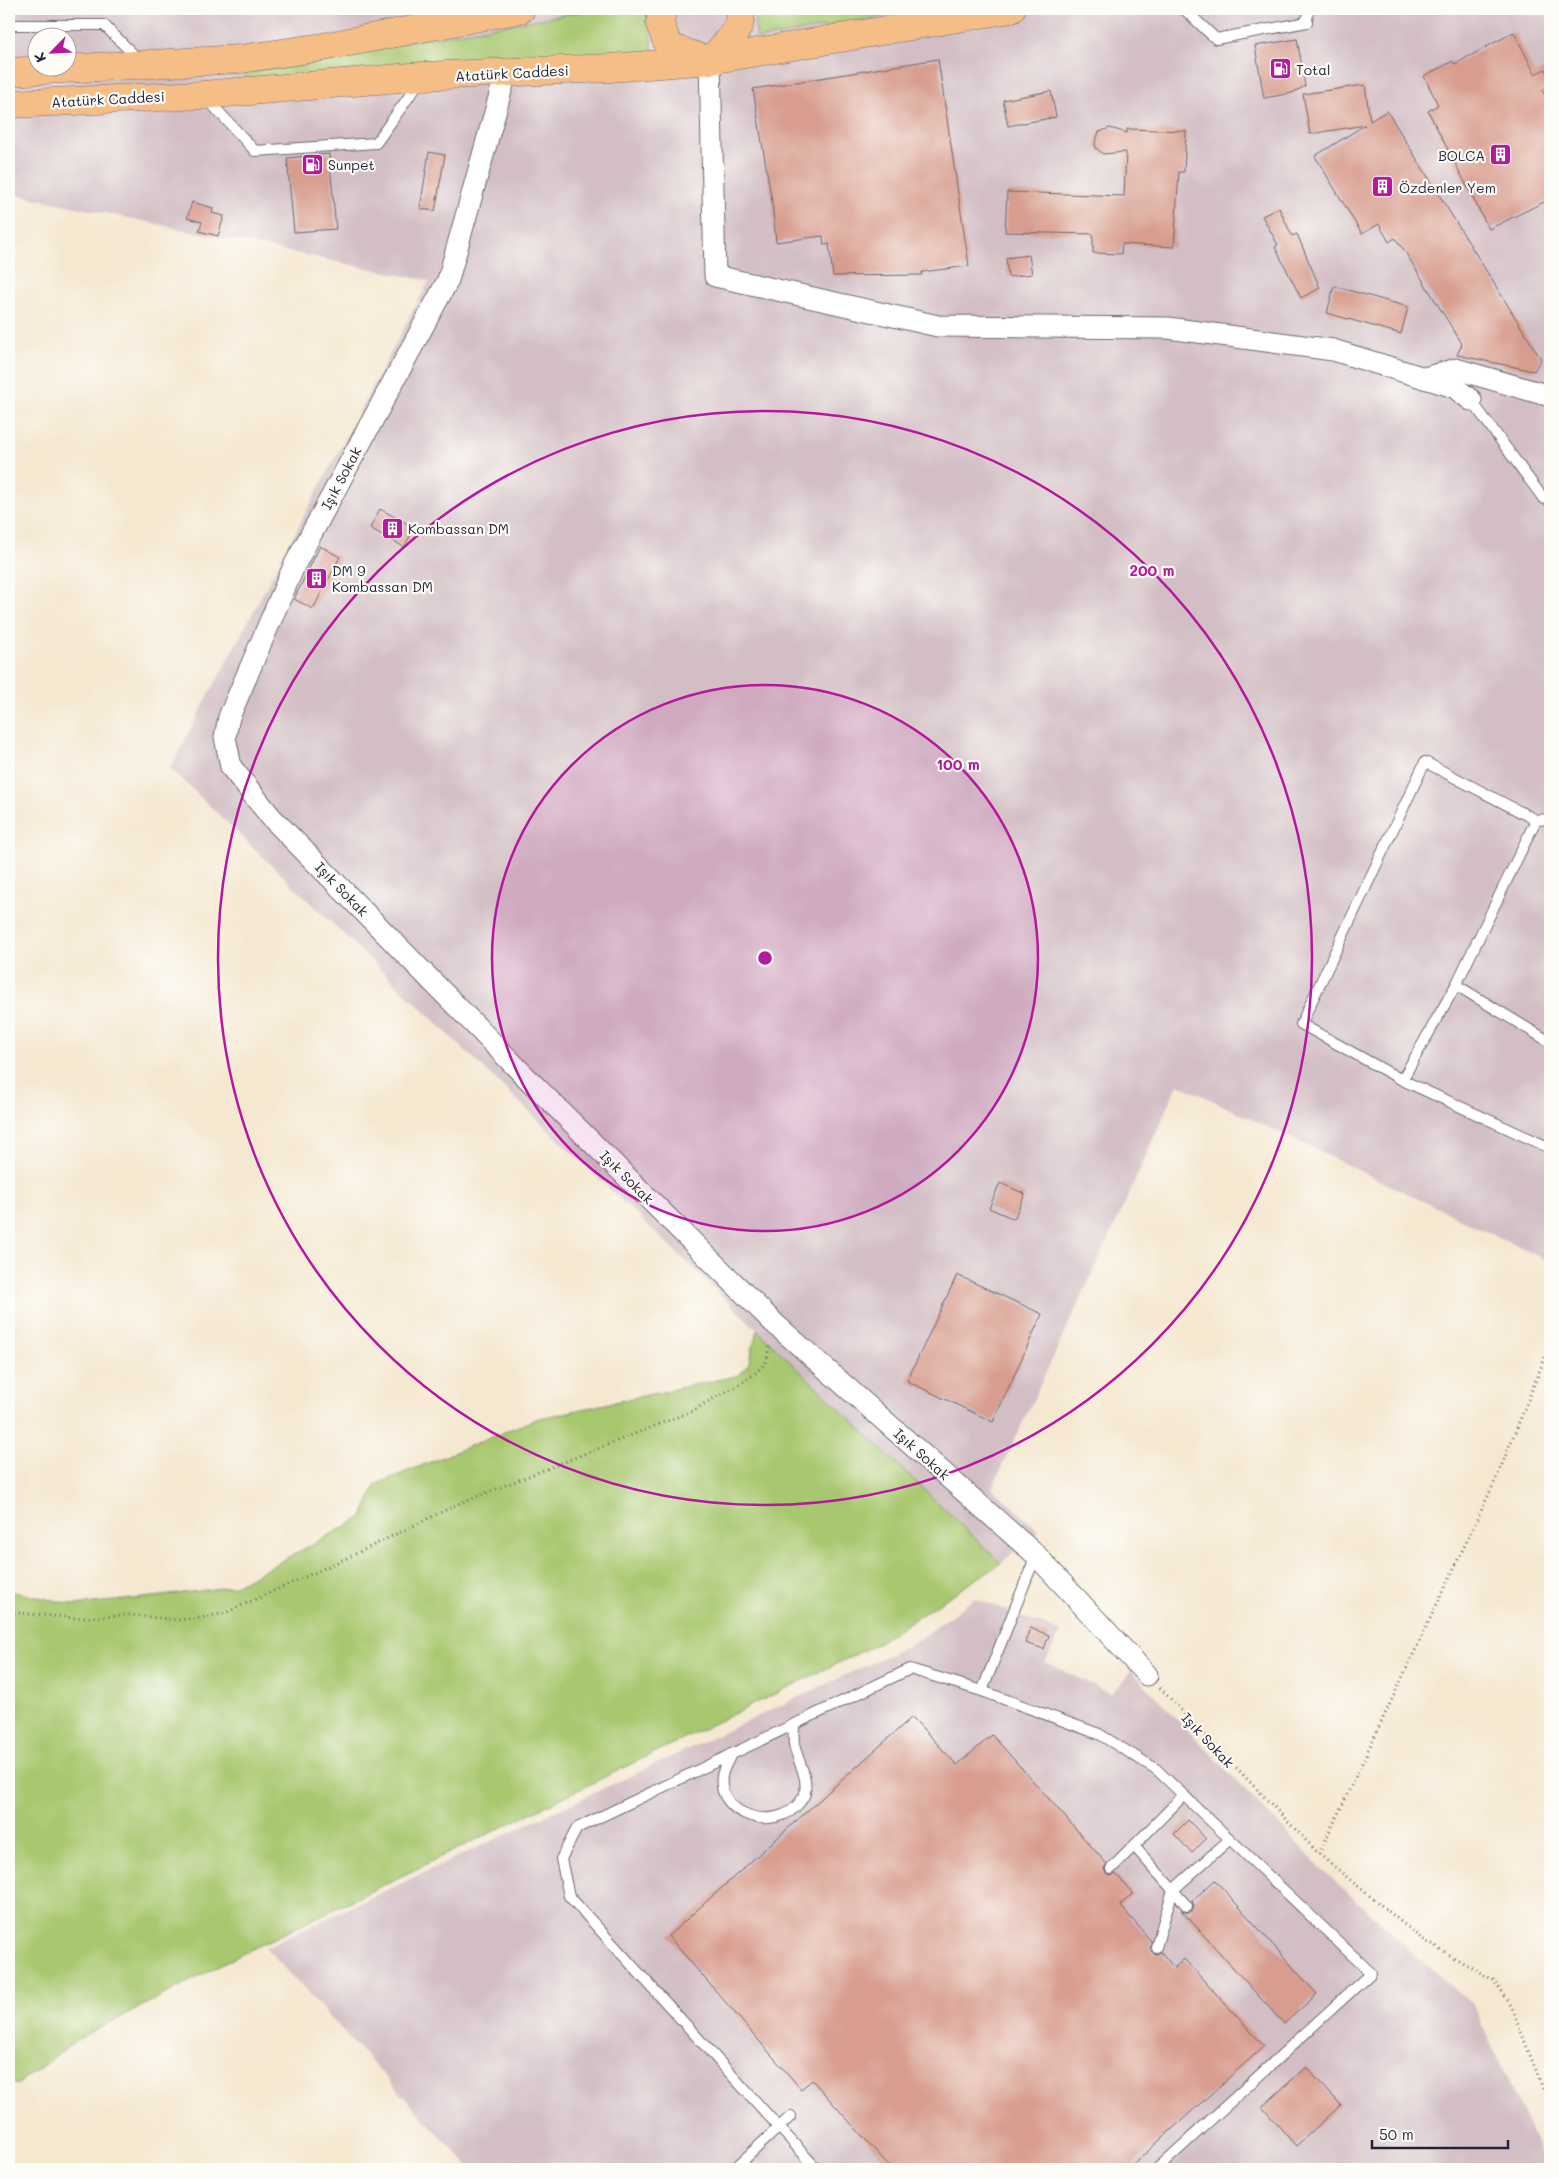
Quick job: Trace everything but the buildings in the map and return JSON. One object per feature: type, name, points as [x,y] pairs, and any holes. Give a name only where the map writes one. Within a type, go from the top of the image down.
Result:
[{"type":"main road","points":[[9,72],[146,66],[241,59],[324,47],[521,9]]},
{"type":"main road","points":[[662,9],[660,24],[669,47],[710,60],[738,30],[739,9]]},
{"type":"main road","name":"Atatürk Caddesi","points":[[9,104],[203,95],[423,76],[506,73],[710,60],[1011,9]]},
{"type":"street","points":[[710,60],[715,276],[938,326],[1168,328],[1332,350],[1454,387],[1471,400]]},
{"type":"street","name":"Işık Sokak","points":[[506,73],[448,280],[294,566],[229,717],[225,738],[231,767],[271,817],[517,1068],[774,1323],[1036,1556],[1147,1675]]},
{"type":"street","points":[[1424,378],[1456,369],[1550,396]]},
{"type":"lane","points":[[1184,9],[1216,39],[1307,22],[1308,9]]},
{"type":"lane","points":[[9,26],[104,25],[146,66]]},
{"type":"lane","points":[[203,95],[255,151],[376,143],[423,76]]},
{"type":"lane","points":[[1471,400],[1543,498],[1550,501]]},
{"type":"lane","points":[[1550,820],[1536,820],[1425,762],[1301,1024],[1402,1080],[1550,1148]]},
{"type":"lane","points":[[1402,1080],[1456,985],[1536,820]]},
{"type":"lane","points":[[1456,985],[1550,1042]]},
{"type":"lane","points":[[982,1691],[1036,1556]]},
{"type":"lane","points":[[817,2169],[569,1896],[561,1859],[577,1828],[910,1668],[982,1691],[1100,1734],[1156,1769],[1371,1973],[1157,2169]]},
{"type":"lane","points":[[731,1754],[722,1776],[729,1801],[739,1811],[752,1817],[782,1817],[794,1810],[805,1794],[806,1779],[794,1743],[794,1724]]},
{"type":"lane","points":[[1111,1869],[1184,1795]]},
{"type":"lane","points":[[1156,1947],[1174,1890],[1230,1839]]},
{"type":"lane","points":[[1134,1846],[1187,1906]]},
{"type":"lane","points":[[734,2169],[792,2116]]},
{"type":"path","points":[[9,1612],[75,1618],[129,1615],[177,1620],[225,1613],[349,1557],[458,1504],[695,1410],[708,1400],[752,1374],[766,1361],[774,1323]]},
{"type":"path","points":[[1319,1854],[1497,1477],[1550,1345]]},
{"type":"path","name":"Işık Sokak","points":[[1147,1675],[1319,1854],[1422,1939],[1493,1980],[1510,2003],[1550,2107]]},
{"type":"shaded area","points":[[9,9],[1550,9],[1550,1262],[1178,1084],[1115,1225],[992,1488],[1039,1531],[1001,1563],[170,768],[429,281],[9,193]]},
{"type":"shaded area","points":[[975,1598],[1061,1632],[1045,1662],[1111,1694],[1131,1671],[1321,1868],[1423,1962],[1472,2003],[1548,2169],[471,2169],[265,1947],[914,1643]]},
{"type":"green space","points":[[598,9],[647,9],[653,54],[246,80],[244,70]]},
{"type":"green space","points":[[753,9],[925,9],[757,39]]},
{"type":"green space","points":[[757,1330],[1001,1563],[873,1646],[246,1952],[77,2040],[17,2085],[9,2076],[9,1591],[75,1605],[235,1586],[363,1517],[376,1484],[536,1419],[740,1375],[749,1363]]},
{"type":"place","name":"Total","points":[[1280,69]]},
{"type":"place","name":"BOLCA","points":[[1501,155]]},
{"type":"place","name":"Sunpet","points":[[312,164]]},
{"type":"place","name":"Özdenler Yem","points":[[1383,187]]},
{"type":"place","name":"Kombassan DM","points":[[392,528]]},
{"type":"place","name":"DM 9 Kombassan DM","points":[[316,578]]}]
